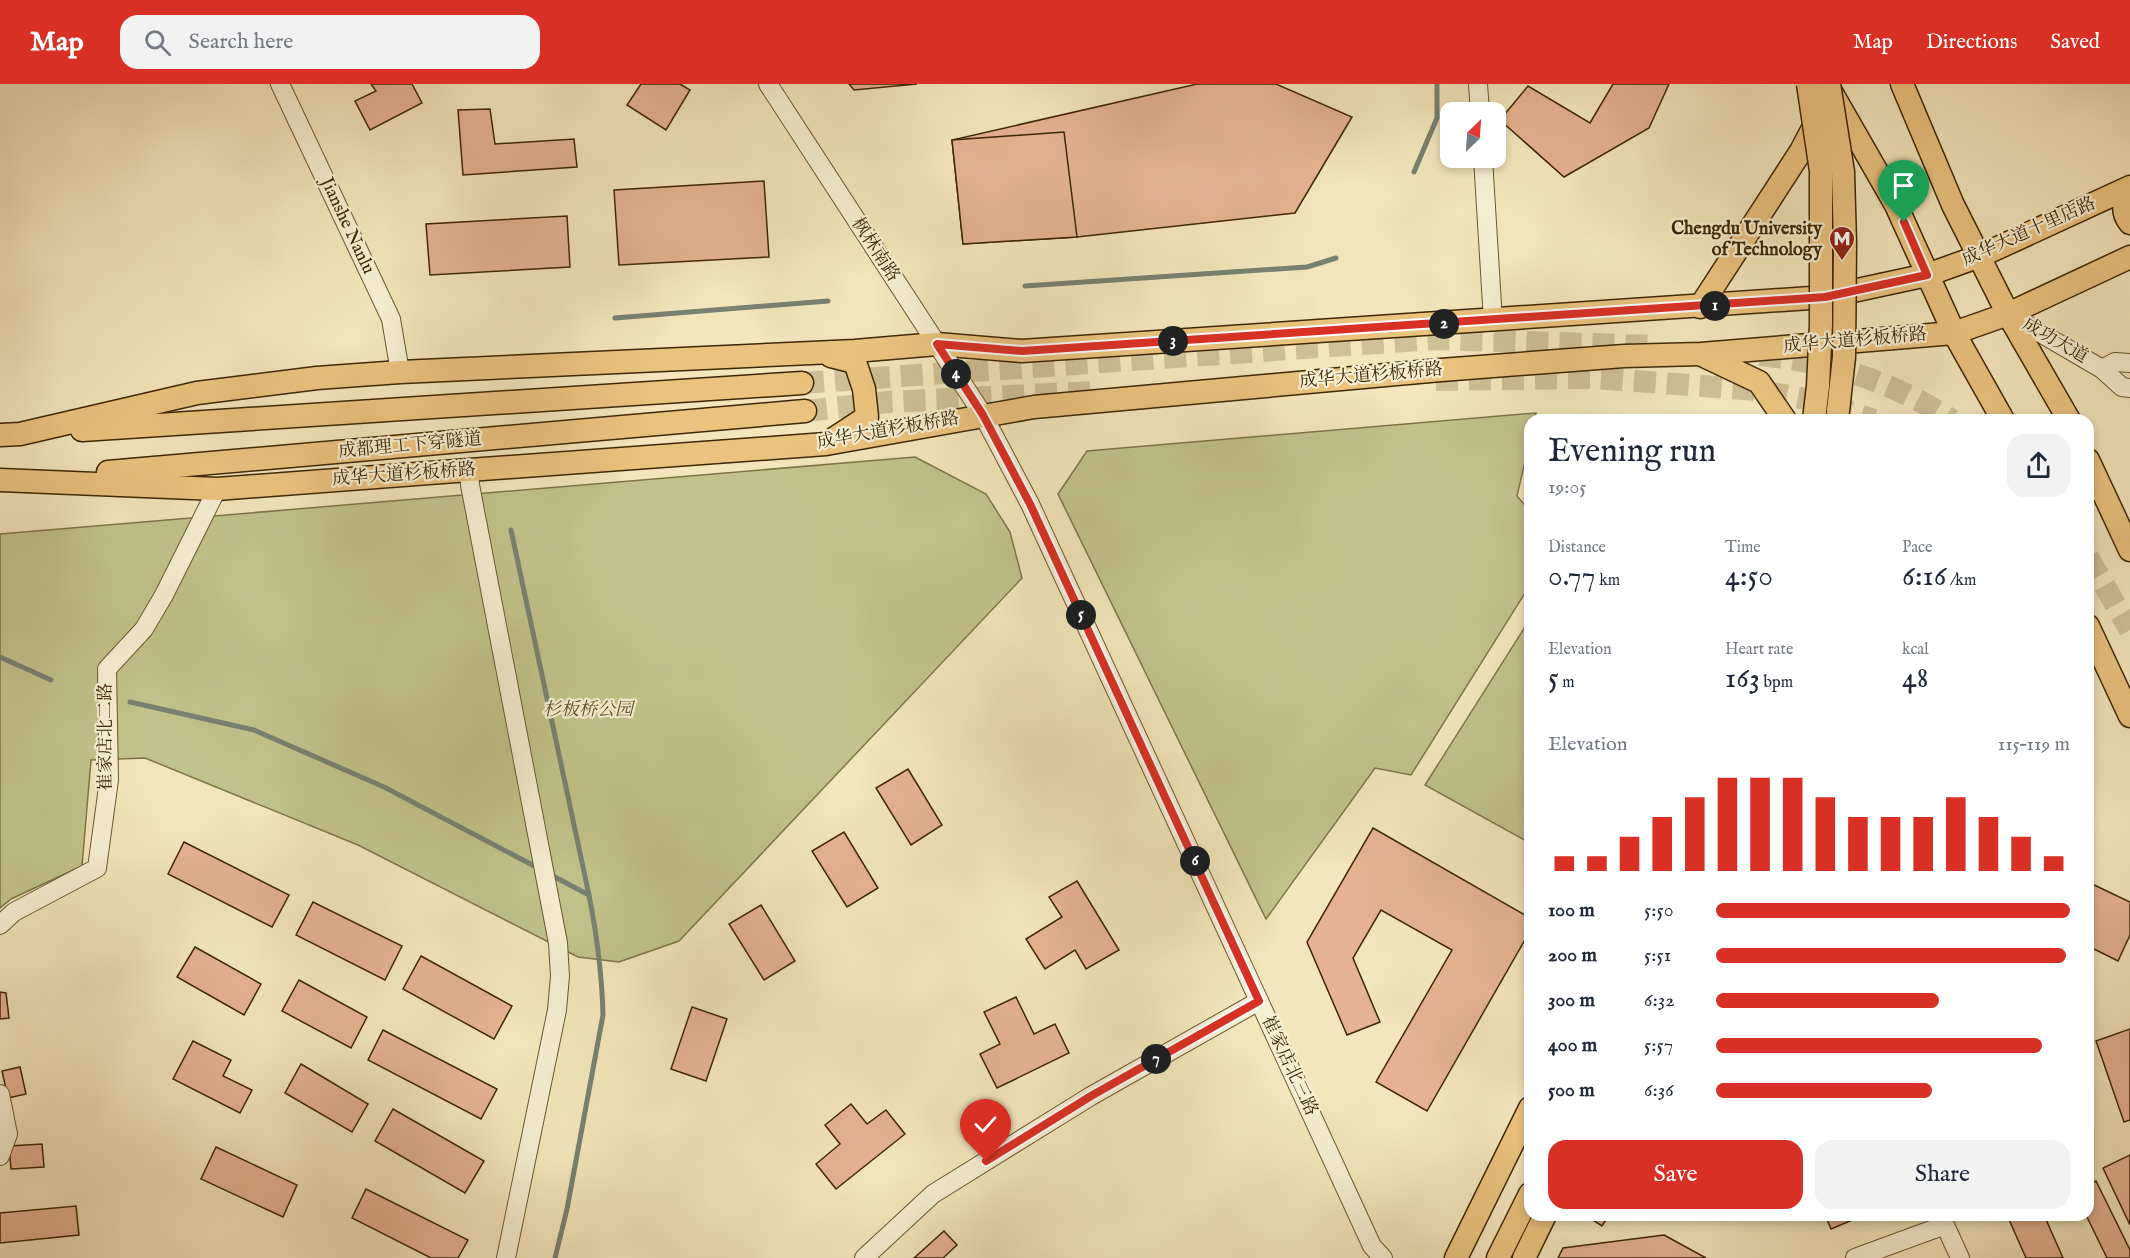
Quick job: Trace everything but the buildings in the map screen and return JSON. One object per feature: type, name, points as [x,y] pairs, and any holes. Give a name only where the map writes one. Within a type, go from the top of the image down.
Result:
[{"type":"main road","points":[[1808,84],[1821,171],[1821,325],[1815,414]]},
{"type":"main road","points":[[1700,307],[1801,151],[1820,116],[1817,84]]},
{"type":"main road","points":[[1828,84],[1896,205],[1954,333],[2000,414]]},
{"type":"main road","points":[[1828,84],[1843,172],[1844,357],[1838,414]]},
{"type":"main road","points":[[1902,84],[1953,204],[2008,314],[2066,414]]},
{"type":"main road","name":"成华大道十里店路","points":[[1927,275],[1980,256],[2130,187]]},
{"type":"main road","points":[[2130,192],[2125,201],[2124,210],[2130,223]]},
{"type":"main road","points":[[1954,333],[2008,314],[2130,257]]},
{"type":"main road","points":[[10,435],[197,393],[317,378],[400,372],[816,353],[937,344],[1022,351],[1493,321],[1825,297],[1927,275]]},
{"type":"main road","name":"成华大道杉板桥路","points":[[7,479],[217,489],[826,444],[1034,407],[1441,370],[1624,356],[1701,354],[1954,333]]},
{"type":"main road","points":[[816,353],[855,362],[864,389],[867,417],[826,444]]},
{"type":"main road","points":[[1701,354],[1759,382],[1781,414]]},
{"type":"main road","name":"成都理工下穿隧道","points":[[10,435],[802,383]]},
{"type":"main road","name":"成都理工下穿隧道","points":[[7,479],[806,411]]},
{"type":"main road","points":[[2094,473],[2130,550]]},
{"type":"main road","points":[[2094,643],[2130,716]]},
{"type":"main road","points":[[1456,1258],[1524,1120]]},
{"type":"main road","points":[[1471,1258],[1524,1153]]},
{"type":"main road","points":[[1498,1258],[1524,1206]]},
{"type":"main road","points":[[1524,1258],[1542,1221]]},
{"type":"street","name":"Jianshe Nanlu","points":[[280,84],[390,319],[400,372]]},
{"type":"street","name":"枫林南路","points":[[768,84],[983,415]]},
{"type":"street","points":[[1478,84],[1479,102]]},
{"type":"street","points":[[1484,168],[1493,321]]},
{"type":"street","name":"成功大道","points":[[2008,314],[2102,369],[2122,387],[2130,388]]},
{"type":"street","name":"成功大道","points":[[2102,369],[2115,362],[2130,363]]},
{"type":"street","name":"崔家店北三路","points":[[983,415],[1030,504],[1372,1246],[1383,1258]]},
{"type":"street","points":[[469,470],[470,485],[550,895],[558,943],[560,976],[557,1010],[506,1258]]},
{"type":"street","name":"崔家店北二路","points":[[0,925],[14,912],[97,868],[109,780],[107,669],[144,629],[179,567],[217,489]]},
{"type":"street","points":[[864,1258],[933,1194],[1091,1096],[1259,1001]]},
{"type":"street","points":[[0,1095],[8,1134],[0,1156]]},
{"type":"street","points":[[1855,1258],[1945,1225],[1960,1258]]},
{"type":"green space","points":[[1524,414],[1524,466],[1517,496],[1524,504],[1524,595],[1411,775],[1375,768],[1266,919],[1058,494],[1087,451]]},
{"type":"green space","name":"杉板桥公园","points":[[915,457],[986,494],[1010,532],[1022,578],[679,941],[619,962],[578,957],[358,845],[145,758],[91,760],[82,866],[11,899],[0,908],[0,534]]},
{"type":"green space","points":[[1524,628],[1524,840],[1425,785]]},
{"type":"waterway","points":[[1414,172],[1437,118],[1437,84]]},
{"type":"waterway","points":[[1025,286],[1307,267],[1336,258]]},
{"type":"waterway","points":[[615,318],[828,301]]},
{"type":"waterway","points":[[511,530],[589,895],[599,955],[603,1015],[567,1209],[555,1258]]},
{"type":"waterway","points":[[0,657],[51,680]]},
{"type":"waterway","points":[[130,702],[254,730],[384,787],[540,869]]},
{"type":"waterway","points":[[551,875],[589,895]]},
{"type":"tunnel","points":[[802,383],[1434,339],[1652,346]]},
{"type":"tunnel","points":[[1760,355],[1812,363],[1860,376],[1906,394],[1942,414]]},
{"type":"tunnel","points":[[1436,380],[1595,378],[1756,390],[1817,401],[1856,414]]},
{"type":"tunnel","points":[[805,411],[888,402],[1091,392]]},
{"type":"tunnel","points":[[2094,567],[2130,630]]},
{"type":"place","name":"Chengdu University of Technology","points":[[1842,262]]},
{"type":"route","points":[[986,1161],[1091,1096],[1259,1001],[1030,504],[983,415],[937,344],[1022,351],[1825,297],[1927,275],[1904,222]]}]
